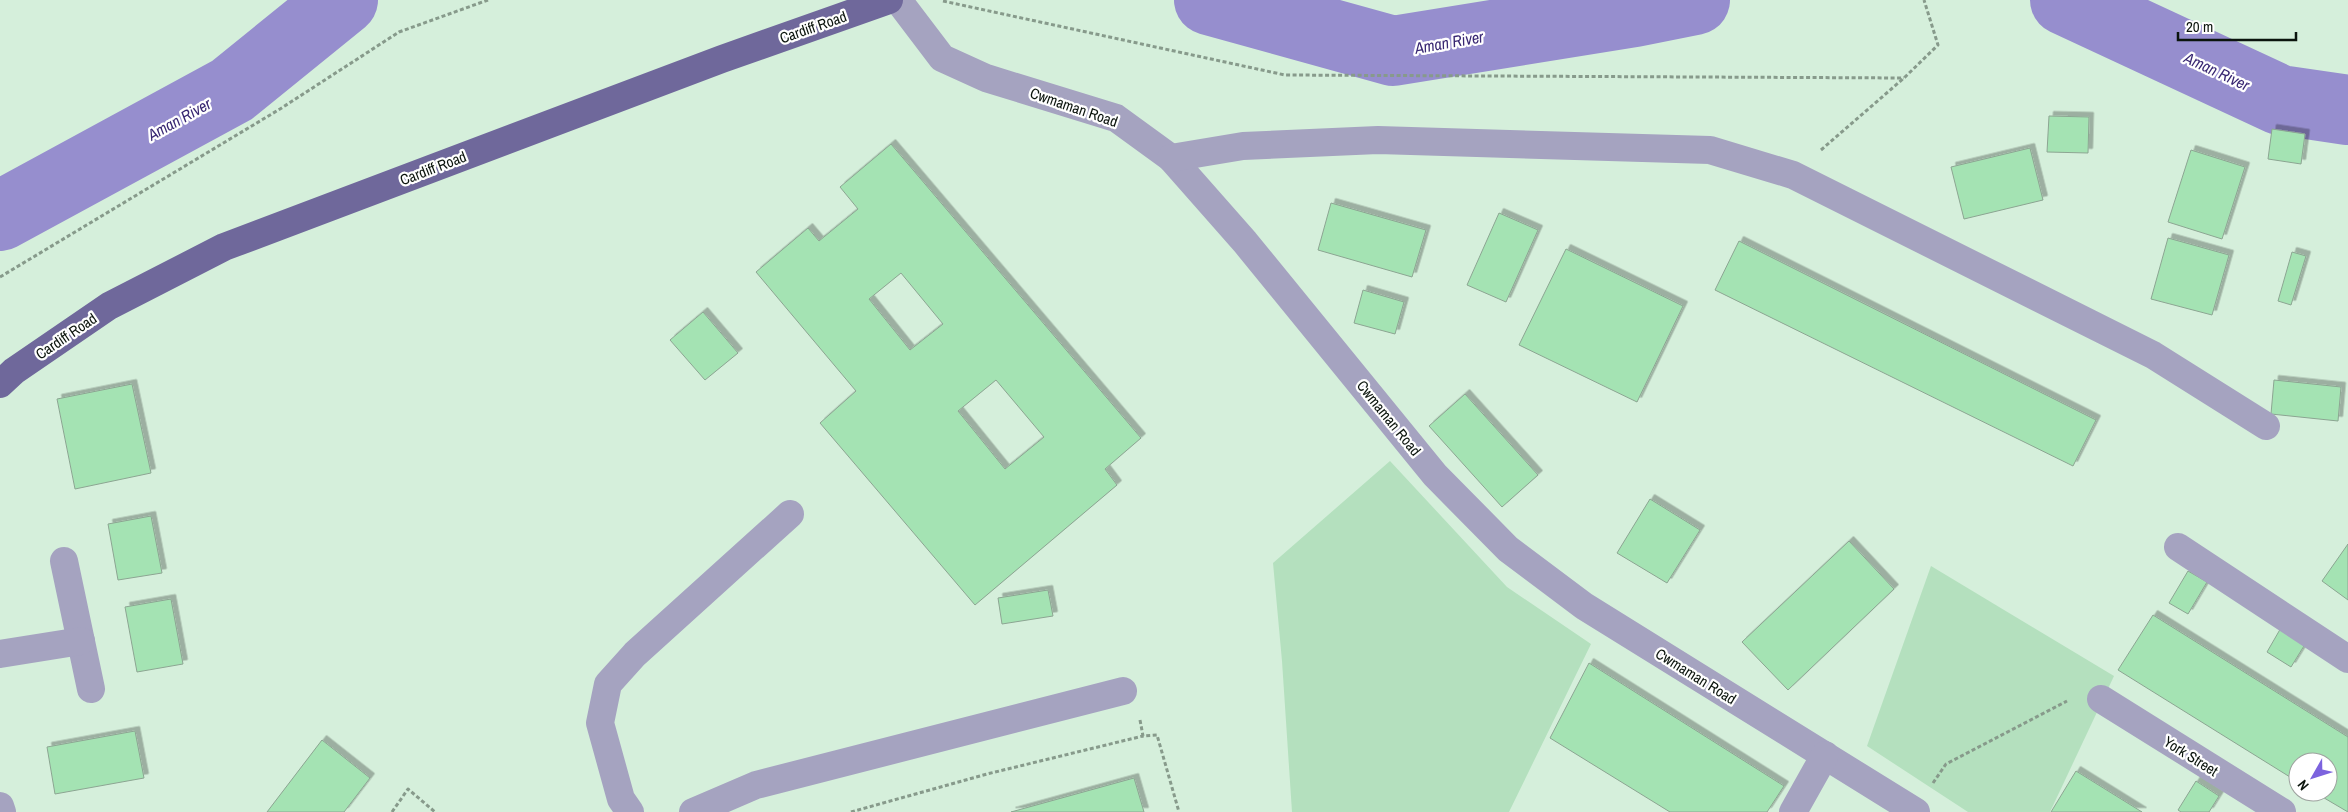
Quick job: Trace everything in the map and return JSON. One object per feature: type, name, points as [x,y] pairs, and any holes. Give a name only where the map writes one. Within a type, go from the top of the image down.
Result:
[{"type":"main road","name":"Cardiff Road","points":[[0,384],[14,372],[109,306],[224,248],[722,59],[889,0]]},
{"type":"street","name":"Cwmaman Road","points":[[898,0],[942,58],[986,78],[1116,118],[1171,158],[1252,250],[1435,475],[1508,548],[1584,606],[1915,811]]},
{"type":"street","points":[[1171,158],[1243,146],[1398,141],[1710,150],[1793,175],[2153,355],[2266,426]]},
{"type":"street","points":[[630,812],[621,799],[600,722],[608,684],[635,654],[790,514]]},
{"type":"street","points":[[2178,547],[2348,660]]},
{"type":"street","points":[[64,561],[92,689]]},
{"type":"street","points":[[0,654],[81,641]]},
{"type":"street","points":[[693,812],[756,785],[1122,691]]},
{"type":"street","name":"York Street","points":[[2101,699],[2282,812]]},
{"type":"street","points":[[1793,812],[1825,755]]},
{"type":"street","points":[[0,806],[2,812]]},
{"type":"path","points":[[0,277],[280,109],[399,32],[488,0]]},
{"type":"path","points":[[939,0],[1284,75],[1904,78]]},
{"type":"path","points":[[1793,175],[1904,78],[1938,45],[1924,0]]},
{"type":"path","points":[[1122,691],[1133,686],[1144,736]]},
{"type":"path","points":[[1915,811],[1946,764],[2077,695],[2101,699]]},
{"type":"path","points":[[851,812],[987,774],[1144,736],[1157,735],[1179,812]]},
{"type":"path","points":[[392,812],[408,789],[435,812]]},
{"type":"green space","points":[[1390,461],[1507,587],[1591,644],[1509,812],[1292,812],[1282,661],[1273,563]]},
{"type":"green space","points":[[1931,566],[2114,676],[2050,812],[1968,812],[1867,746]]},
{"type":"building","points":[[2049,116],[2089,117],[2088,153],[2047,152]]},
{"type":"building","points":[[2272,129],[2305,134],[2301,164],[2268,159]]},
{"type":"building","points":[[891,144],[1141,438],[1105,469],[1117,485],[975,605],[820,423],[856,391],[756,272],[808,228],[819,241],[858,209],[840,187]],"holes":[[[901,273],[943,324],[910,350],[869,299]],[[996,380],[1044,437],[1005,469],[958,411]]]},
{"type":"building","points":[[2030,148],[2043,200],[1964,219],[1951,167]]},
{"type":"building","points":[[2191,150],[2245,167],[2222,239],[2168,222]]},
{"type":"building","points":[[1331,203],[1426,230],[1412,277],[1318,250]]},
{"type":"building","points":[[1499,213],[1538,230],[1506,302],[1467,285]]},
{"type":"building","points":[[2168,238],[2229,255],[2212,315],[2151,299]]},
{"type":"building","points":[[1739,241],[2096,420],[2073,466],[1715,290]]},
{"type":"building","points":[[1566,249],[1683,306],[1637,402],[1519,345]]},
{"type":"building","points":[[2292,252],[2306,256],[2291,305],[2278,301]]},
{"type":"building","points":[[1363,290],[1404,302],[1395,334],[1354,323]]},
{"type":"building","points":[[703,312],[738,353],[705,380],[670,340]]},
{"type":"building","points":[[2274,380],[2341,387],[2338,421],[2271,414]]},
{"type":"building","points":[[132,384],[151,473],[75,489],[57,399]]},
{"type":"building","points":[[1465,394],[1538,475],[1502,507],[1429,426]]},
{"type":"building","points":[[1650,499],[1700,530],[1667,583],[1617,553]]},
{"type":"building","points":[[151,516],[162,573],[118,580],[108,524]]},
{"type":"building","points":[[1849,541],[1894,589],[1788,690],[1742,642]]},
{"type":"building","points":[[2348,544],[2348,600],[2322,581]]},
{"type":"building","points":[[2188,571],[2207,582],[2188,614],[2169,603]]},
{"type":"building","points":[[1048,590],[1053,616],[1002,624],[998,598]]},
{"type":"building","points":[[171,599],[183,664],[137,672],[125,607]]},
{"type":"building","points":[[2153,615],[2348,737],[2348,812],[2331,802],[2338,802],[2338,752],[2288,752],[2288,776],[2118,670]]},
{"type":"building","points":[[2282,626],[2307,641],[2291,667],[2267,652]]},
{"type":"building","points":[[1589,663],[1784,786],[1767,812],[1670,812],[1550,738]]},
{"type":"building","points":[[135,731],[144,778],[55,794],[47,747]]},
{"type":"building","points":[[322,740],[370,778],[344,812],[267,812]]},
{"type":"building","points":[[2076,771],[2142,812],[2051,812]]},
{"type":"building","points":[[1134,778],[1144,812],[1011,812]]},
{"type":"building","points":[[2196,781],[2219,796],[2209,812],[2181,812],[2178,810]]},
{"type":"waterway","name":"Aman River","points":[[0,216],[232,90],[343,0]]},
{"type":"waterway","name":"Aman River","points":[[1209,0],[1393,51],[1635,12],[1695,0]]},
{"type":"waterway","name":"Aman River","points":[[2065,0],[2280,100],[2348,110]]}]
